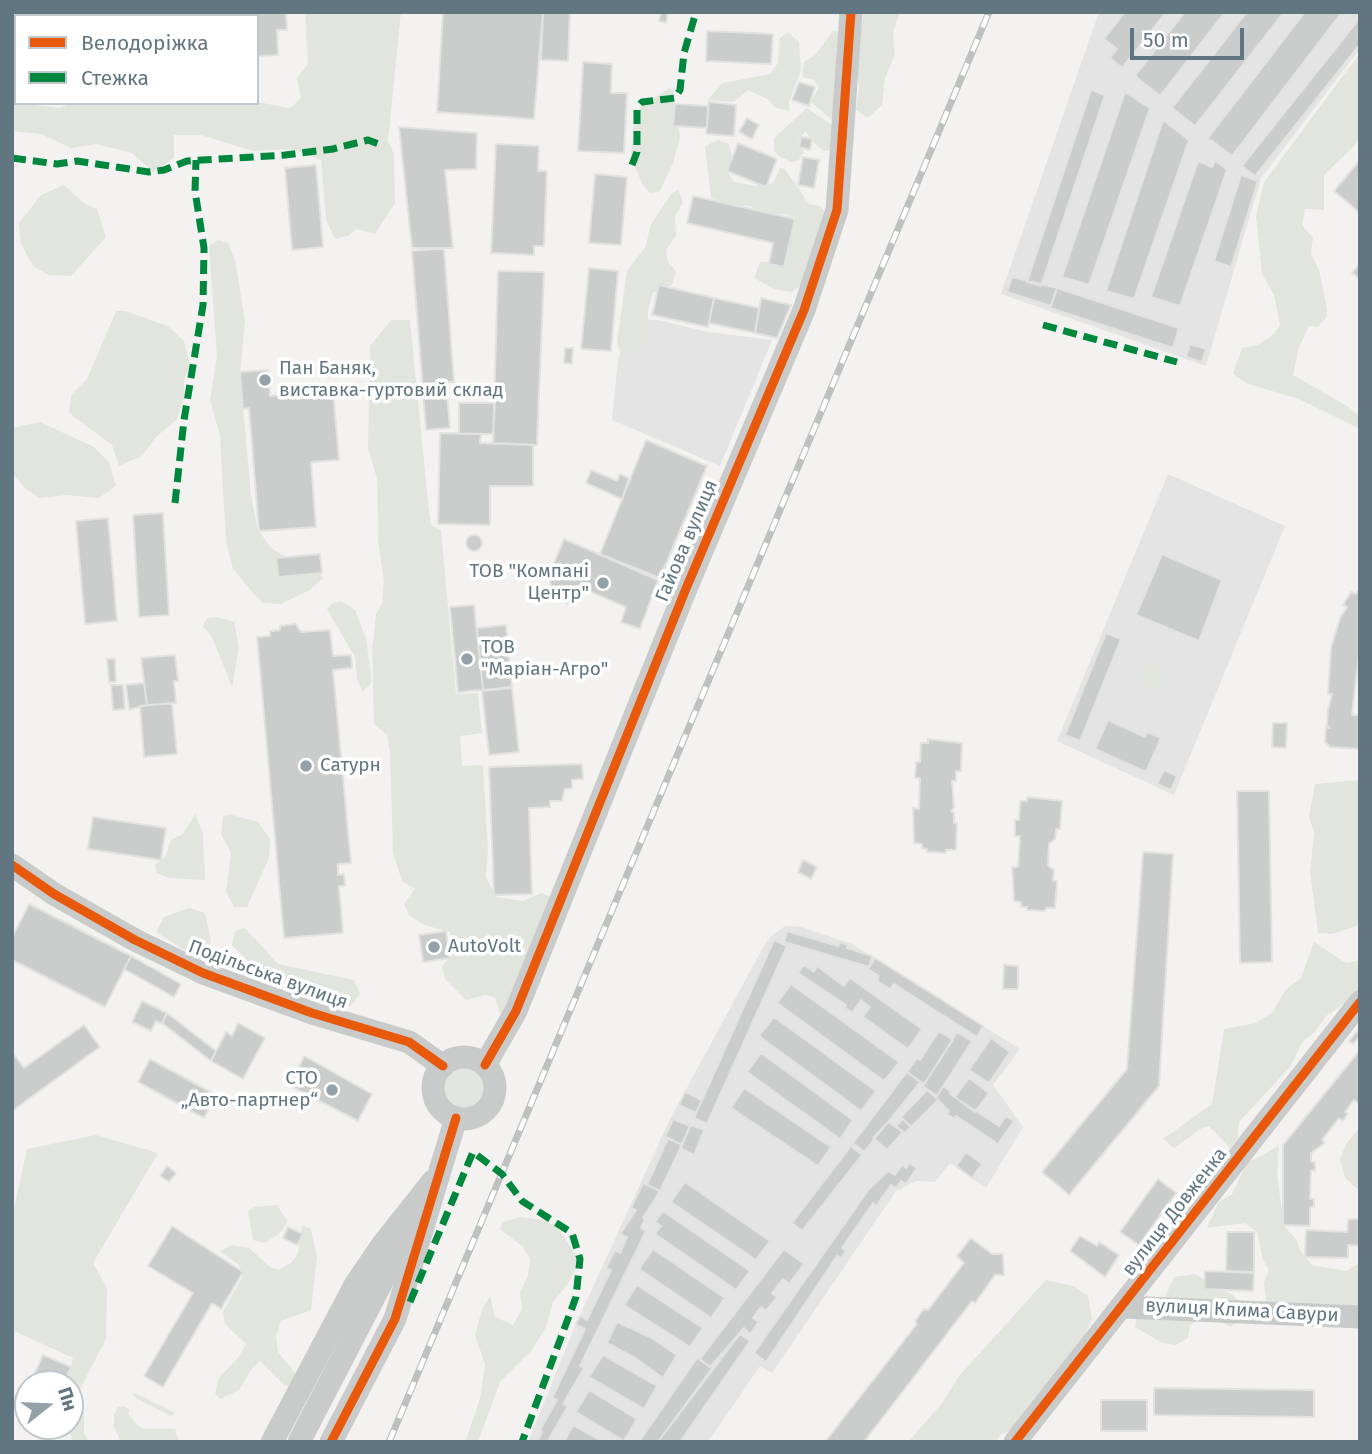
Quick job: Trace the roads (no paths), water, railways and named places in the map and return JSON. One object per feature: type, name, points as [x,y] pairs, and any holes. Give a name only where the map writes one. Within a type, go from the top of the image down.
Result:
[{"type":"street","name":"Гайова вулиця","points":[[485,1065],[516,1011],[685,591],[804,310],[837,210],[851,12]]},
{"type":"street","name":"Подільська вулиця","points":[[12,865],[54,894],[194,969],[312,1013],[409,1042],[443,1066]]},
{"type":"street","name":"вулиця Довженка","points":[[1015,1442],[1124,1307],[1360,1002]]},
{"type":"street","points":[[468,1057],[485,1065],[494,1083],[491,1103],[476,1116],[457,1118],[441,1108],[433,1091],[437,1073],[443,1066],[450,1060],[468,1057]]},
{"type":"street","points":[[331,1442],[395,1319],[457,1118]]},
{"type":"street","points":[[272,1442],[355,1285],[439,1172]]},
{"type":"street","points":[[299,1442],[439,1172]]},
{"type":"street","name":"вулиця Клима Савури","points":[[1124,1307],[1360,1317]]},
{"type":"railway","points":[[389,1442],[989,12]]},
{"type":"place","name":"Пан Баняк, виставка-гуртовий склад","points":[[265,380]]},
{"type":"place","name":"ТОВ \"Компані Центр\"","points":[[603,583]]},
{"type":"place","name":"ТОВ \"Маріан-Агро\"","points":[[467,659]]},
{"type":"place","name":"Сатурн","points":[[306,766]]},
{"type":"place","name":"AutoVolt","points":[[434,947]]},
{"type":"place","name":"СТО „Авто-партнер“","points":[[332,1090]]}]
